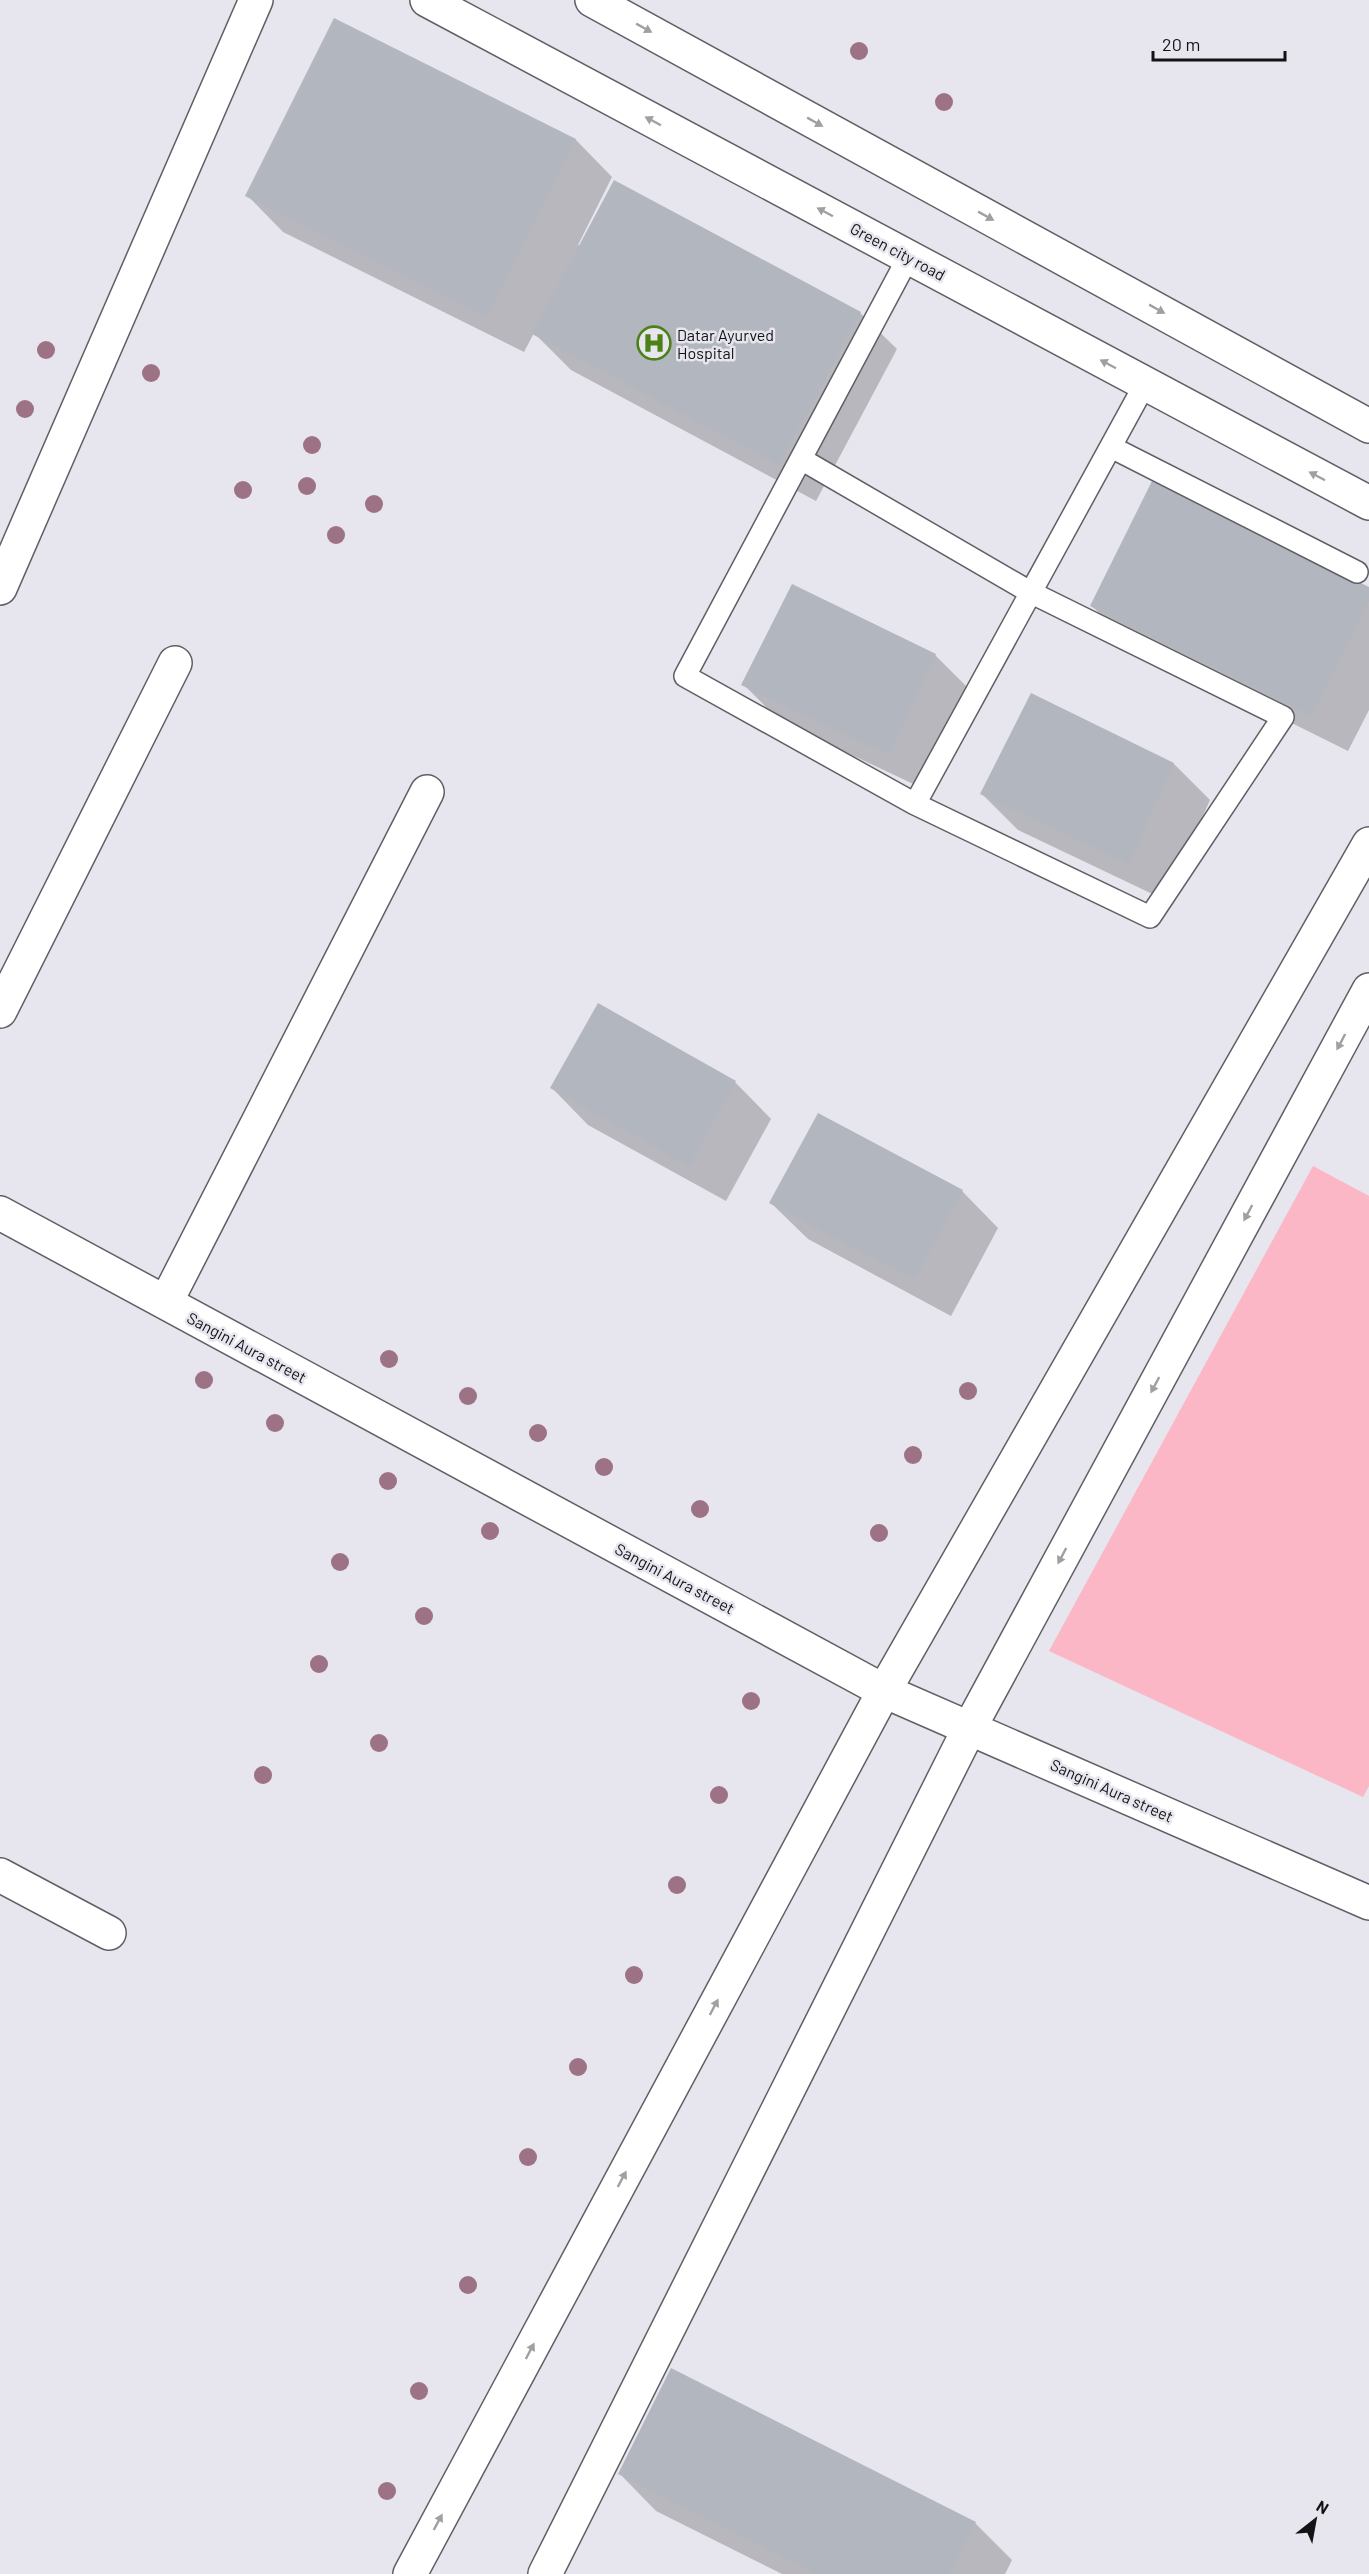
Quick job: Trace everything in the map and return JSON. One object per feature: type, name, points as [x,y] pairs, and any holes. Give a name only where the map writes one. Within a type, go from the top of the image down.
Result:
[{"type":"street","points":[[0,588],[256,0]]},
{"type":"street","name":"Green city road","points":[[427,0],[1369,503]]},
{"type":"street","points":[[592,0],[1369,426]]},
{"type":"street","points":[[0,1011],[175,663]]},
{"type":"street","points":[[166,1302],[427,792]]},
{"type":"street","points":[[410,2574],[884,1690],[1369,844]]},
{"type":"street","points":[[545,2574],[970,1727],[1369,990]]},
{"type":"street","name":"Sangini Aura street","points":[[0,1213],[884,1690],[1369,1904]]},
{"type":"street","points":[[0,1875],[110,1933]]},
{"type":"lane","points":[[801,459],[1030,592],[1283,717],[1150,917],[915,804],[685,676],[909,256]]},
{"type":"lane","points":[[915,804],[1145,384]]},
{"type":"lane","points":[[1110,447],[1357,572]]},
{"type":"shaded area","points":[[1313,1166],[1369,1196],[1369,1786],[1363,1797],[1049,1651]]},
{"type":"building","points":[[334,18],[576,139],[487,317],[245,196]]},
{"type":"building","points":[[614,180],[861,312],[779,465],[532,334]]},
{"type":"building","points":[[1152,481],[1369,587],[1369,600],[1312,716],[1090,606]]},
{"type":"building","points":[[792,584],[936,654],[889,755],[741,685]]},
{"type":"building","points":[[1031,693],[1174,763],[1129,864],[980,794]]},
{"type":"building","points":[[598,1003],[736,1081],[689,1166],[550,1088]]},
{"type":"building","points":[[818,1113],[963,1190],[914,1280],[769,1203]]},
{"type":"building","points":[[671,2368],[976,2522],[950,2574],[815,2574],[618,2474]]},
{"type":"place","name":"Datar Ayurved Hospital","points":[[654,343]]}]
